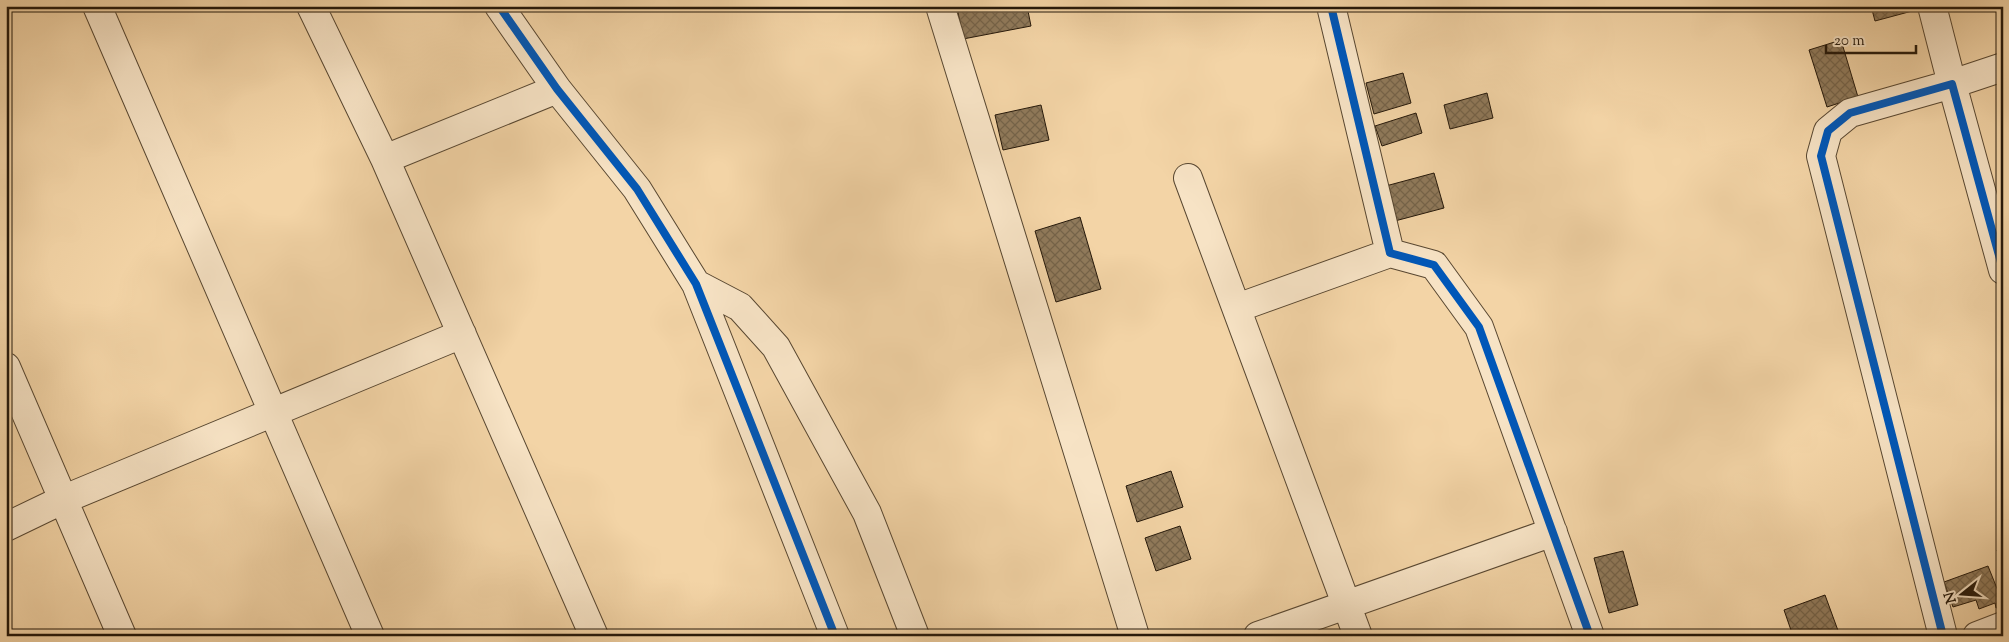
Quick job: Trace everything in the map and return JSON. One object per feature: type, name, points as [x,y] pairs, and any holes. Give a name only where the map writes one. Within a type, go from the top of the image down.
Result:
[{"type":"street","points":[[97,6],[370,636]]},
{"type":"street","points":[[311,6],[385,159],[594,636]]},
{"type":"street","points":[[499,6],[557,89],[637,189],[696,284],[835,636]]},
{"type":"street","points":[[940,6],[1135,636]]},
{"type":"street","points":[[1331,6],[1390,253]]},
{"type":"street","points":[[1932,6],[2003,270]]},
{"type":"street","points":[[1943,636],[1821,156],[1828,131],[1850,113],[1952,84],[2003,67]]},
{"type":"street","points":[[385,159],[557,89]]},
{"type":"street","points":[[1188,178],[1358,636]]},
{"type":"street","points":[[1237,308],[1390,253],[1434,265],[1479,327],[1590,636]]},
{"type":"street","points":[[696,284],[740,307],[776,347],[866,513],[915,636]]},
{"type":"street","points":[[6,526],[62,500],[273,411],[462,334]]},
{"type":"street","points":[[6,368],[122,636]]},
{"type":"street","points":[[1258,636],[1346,603],[1553,532]]},
{"type":"street","points":[[1977,636],[2003,626]]},
{"type":"building","points":[[1027,6],[1031,26],[963,39],[957,7]]},
{"type":"building","points":[[1871,6],[1915,6],[1916,10],[1875,21]]},
{"type":"building","points":[[1841,40],[1858,97],[1827,107],[1809,50]]},
{"type":"building","points":[[1403,73],[1411,103],[1374,114],[1366,83]]},
{"type":"building","points":[[1487,93],[1493,118],[1450,129],[1444,105]]},
{"type":"building","points":[[1041,105],[1049,140],[1003,150],[995,115]]},
{"type":"building","points":[[1416,113],[1422,133],[1382,146],[1375,126]]},
{"type":"building","points":[[1434,173],[1444,208],[1391,222],[1382,187]]},
{"type":"building","points":[[1080,217],[1101,289],[1056,302],[1035,231]]},
{"type":"building","points":[[1171,471],[1183,507],[1137,522],[1126,486]]},
{"type":"building","points":[[1180,526],[1191,559],[1156,571],[1145,538]]},
{"type":"building","points":[[2003,548],[2003,565],[2002,566],[1997,550]]},
{"type":"building","points":[[1623,551],[1638,605],[1609,613],[1594,558]]},
{"type":"building","points":[[1988,566],[1998,591],[2000,591],[2003,605],[1996,608],[1995,603],[1979,609],[1976,600],[1953,607],[1944,582]]},
{"type":"building","points":[[1825,595],[1840,636],[1793,636],[1784,610]]},
{"type":"cycle path","points":[[499,6],[557,89],[637,189],[696,284],[835,636]]},
{"type":"cycle path","points":[[1331,6],[1390,253],[1434,265],[1479,327],[1590,636]]},
{"type":"cycle path","points":[[1943,636],[1821,156],[1828,131],[1850,113],[1952,84],[2003,270]]}]
